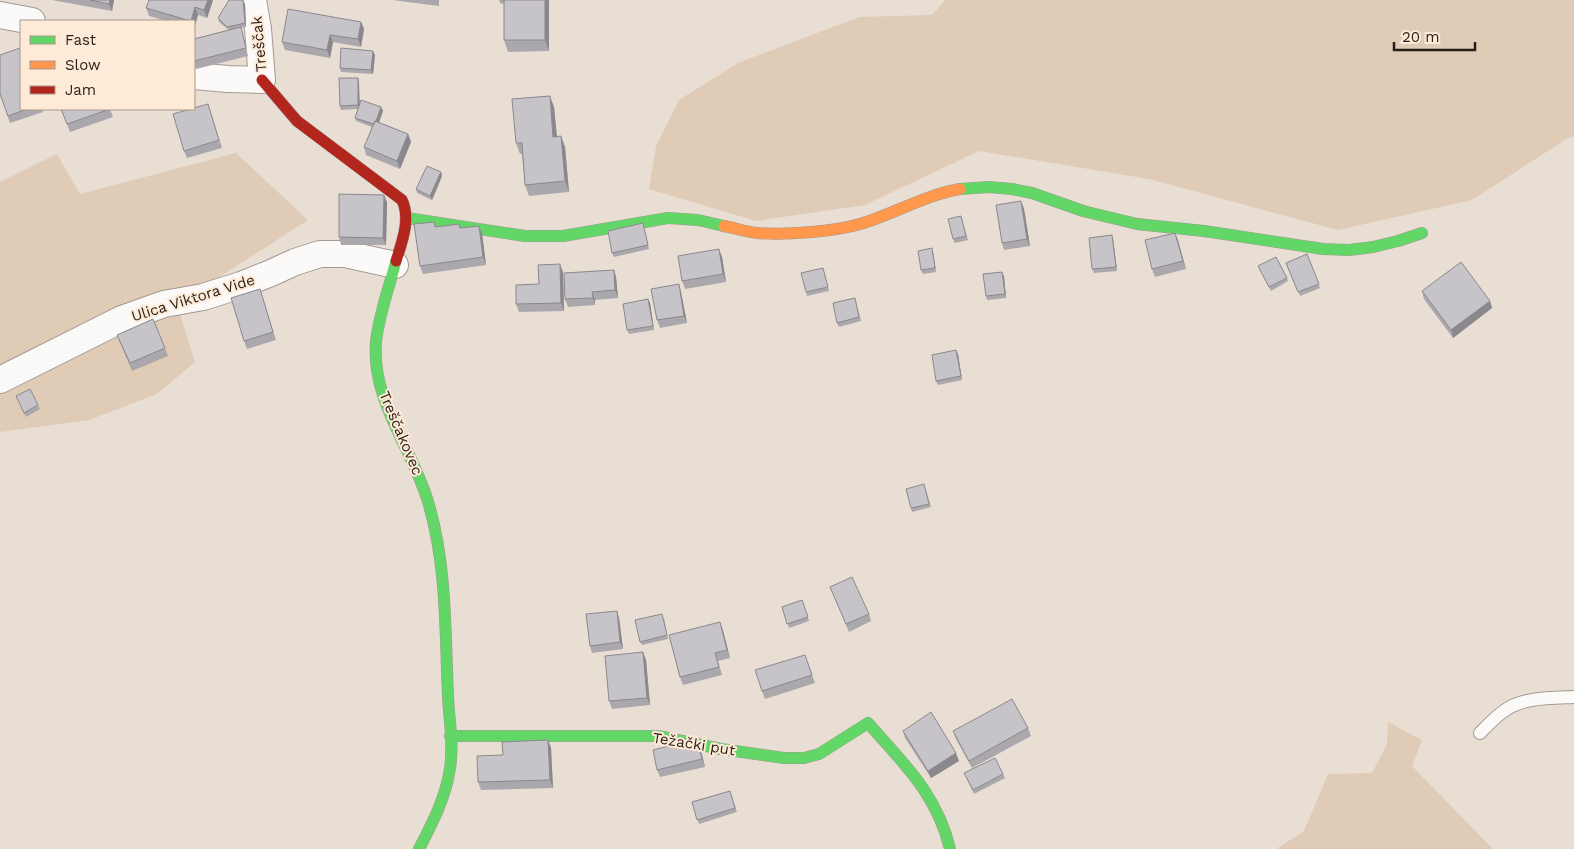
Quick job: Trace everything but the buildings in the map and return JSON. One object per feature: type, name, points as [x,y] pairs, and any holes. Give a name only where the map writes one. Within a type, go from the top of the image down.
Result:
[{"type":"street","name":"Treščak","points":[[195,76],[262,80],[258,28],[253,0]]},
{"type":"street","points":[[0,15],[27,20]]},
{"type":"street","points":[[262,80],[304,126],[402,200],[406,208],[407,218],[525,236],[563,236],[668,218],[698,220],[756,233],[787,233],[841,228],[860,224],[942,192],[964,188],[989,187],[1032,193],[1083,212],[1136,224],[1204,231],[1323,249],[1342,251],[1363,250],[1386,245],[1422,233]]},
{"type":"street","name":"Treščakovec","points":[[407,218],[378,320],[376,346],[377,369],[383,395],[421,480],[429,503],[435,530],[444,602],[450,766],[444,793],[420,849]]},
{"type":"street","name":"Ulica Viktora Vide","points":[[0,380],[122,320],[164,304],[203,297],[271,274],[295,262],[320,254],[345,254],[395,265]]},
{"type":"street","name":"Težački put","points":[[450,736],[658,736],[721,749],[784,758],[804,758],[819,754],[868,723],[929,795],[948,834],[950,849]]},
{"type":"lane","points":[[1480,732],[1505,710],[1519,703],[1574,696]]},
{"type":"shaded area","points":[[945,0],[1574,0],[1574,137],[1568,138],[1472,200],[1338,230],[1149,179],[979,151],[865,205],[756,221],[649,189],[656,146],[679,100],[738,63],[859,17],[932,15]]},
{"type":"shaded area","points":[[236,153],[308,220],[177,304],[195,362],[157,394],[89,420],[0,432],[0,182],[57,154],[80,194]]},
{"type":"shaded area","points":[[1388,722],[1422,740],[1412,766],[1493,849],[1276,849],[1304,831],[1328,774],[1372,773],[1387,744]]},
{"type":"traffic: fast","points":[[960,189],[989,187],[1012,189],[1032,193],[1083,211],[1137,224],[1204,231],[1323,249],[1349,250],[1373,247],[1422,233]]},
{"type":"traffic: fast","points":[[407,218],[525,236],[563,236],[668,218],[698,220],[724,226]]},
{"type":"traffic: fast","points":[[396,261],[377,332],[376,364],[380,385],[387,405],[422,485],[435,529],[444,600],[451,741],[450,768],[442,800],[419,849]]},
{"type":"traffic: fast","points":[[450,736],[658,736],[721,749],[784,758],[804,758],[819,754],[868,723],[906,766],[928,796],[937,812],[950,849]]},
{"type":"traffic: slow","points":[[724,226],[768,234],[809,232],[849,227],[922,200],[960,189]]},
{"type":"traffic: jam","points":[[262,80],[297,121],[402,200],[405,207],[406,223],[396,261]]}]
